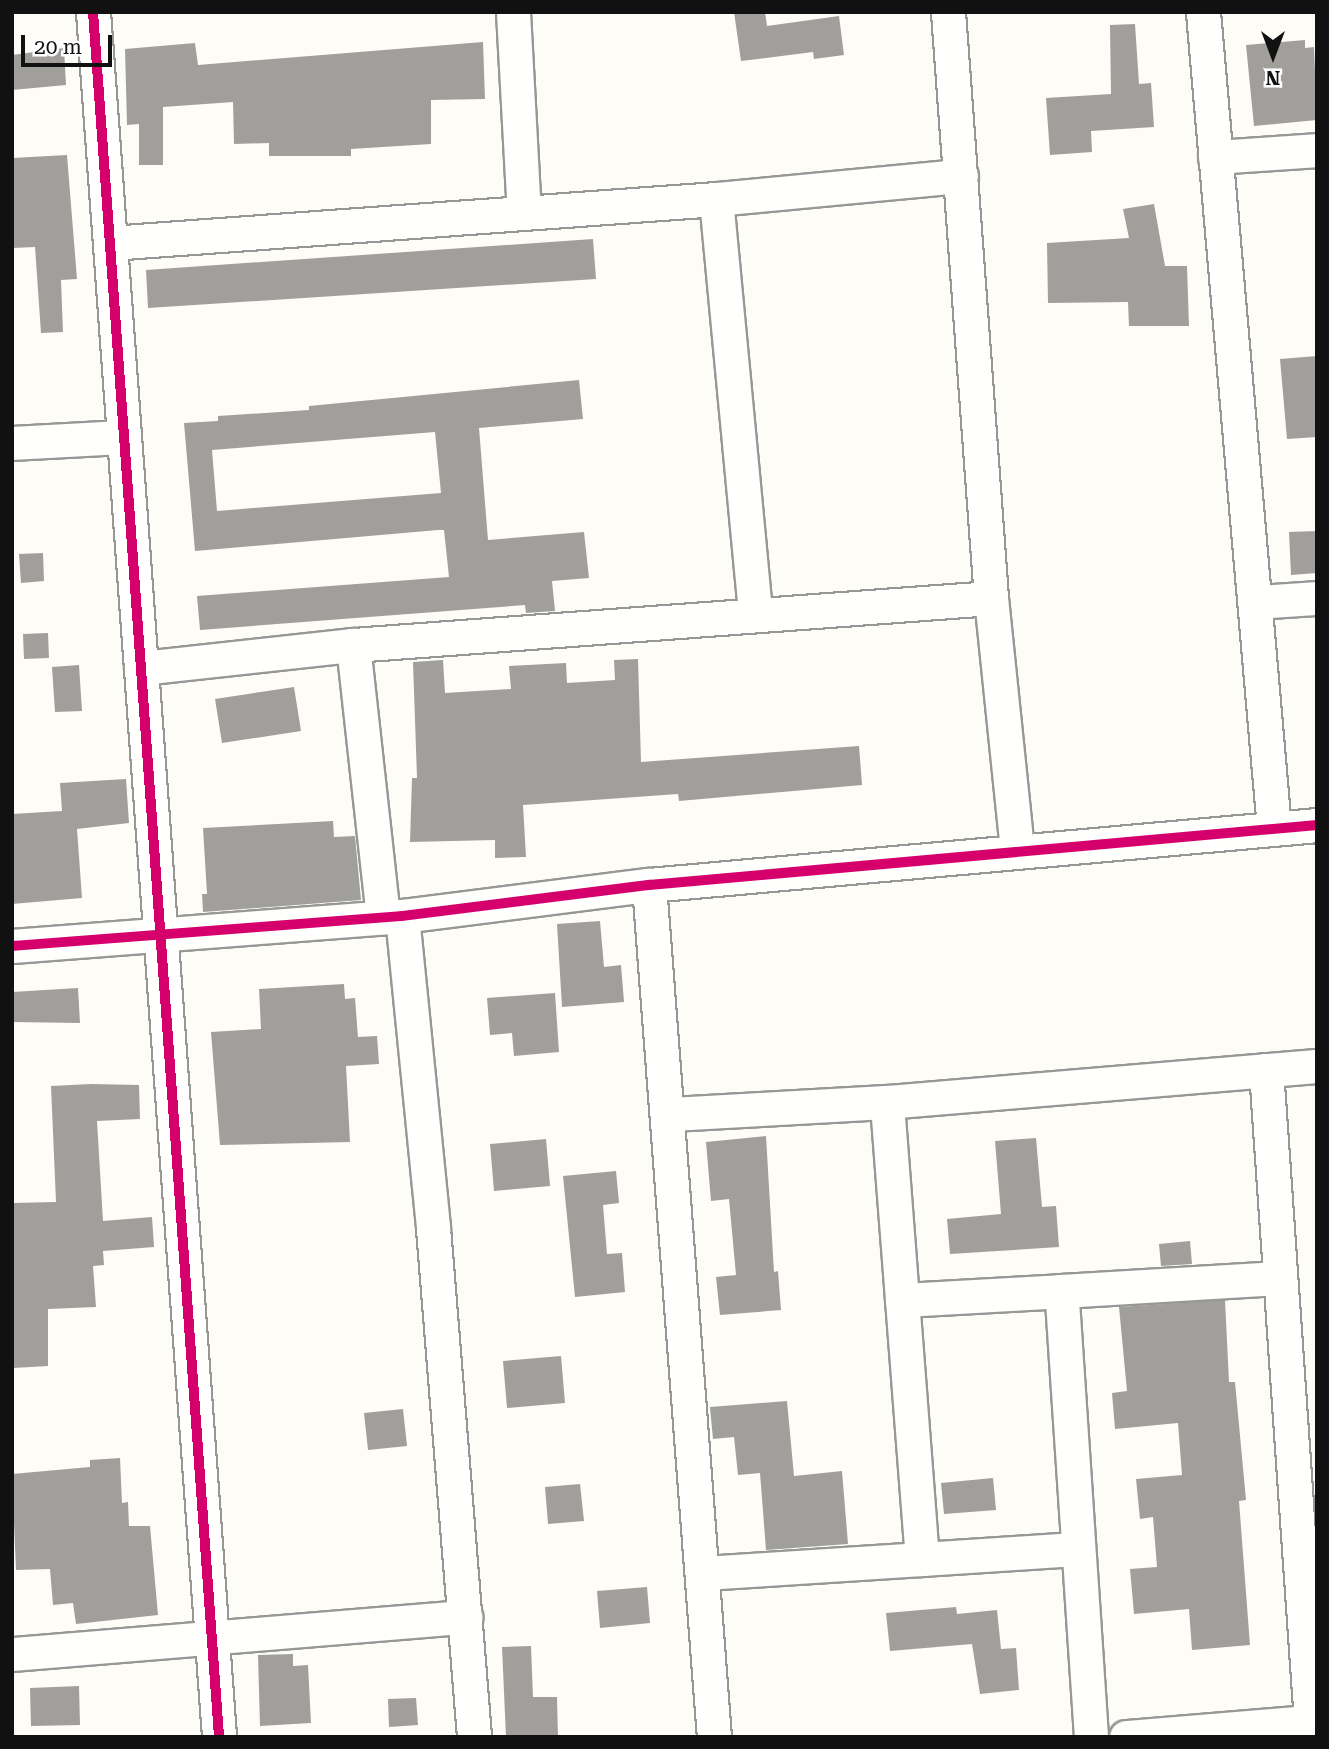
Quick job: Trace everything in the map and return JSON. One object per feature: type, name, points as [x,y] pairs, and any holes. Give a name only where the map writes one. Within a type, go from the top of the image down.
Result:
[{"type":"street","points":[[93,12],[219,1737]]},
{"type":"street","points":[[513,12],[524,213]]},
{"type":"street","points":[[948,12],[991,598],[1017,851]]},
{"type":"street","points":[[1203,12],[1274,829]]},
{"type":"street","points":[[1215,157],[1317,150]]},
{"type":"street","points":[[110,243],[716,199],[961,176]]},
{"type":"street","points":[[716,199],[755,613]]},
{"type":"street","points":[[12,443],[124,437]]},
{"type":"street","points":[[141,668],[353,645],[755,613],[991,598]]},
{"type":"street","points":[[1256,603],[1317,598]]},
{"type":"street","points":[[353,645],[433,1228],[474,1737]]},
{"type":"street","points":[[12,946],[160,937],[392,917],[649,885],[1317,825]]},
{"type":"street","points":[[649,885],[670,1114],[714,1737]]},
{"type":"street","points":[[670,1114],[887,1102],[1317,1066]]},
{"type":"street","points":[[1126,1737],[1311,1729],[1309,1580],[1279,1278],[1266,1070]]},
{"type":"street","points":[[887,1102],[922,1559]]},
{"type":"street","points":[[902,1300],[1279,1278]]},
{"type":"street","points":[[1061,1291],[1076,1549],[1091,1737]]},
{"type":"street","points":[[704,1573],[1076,1549]]},
{"type":"street","points":[[12,1654],[465,1617]]},
{"type":"building","points":[[734,12],[765,12],[767,26],[839,16],[844,55],[814,59],[813,52],[741,61]]},
{"type":"building","points":[[1135,24],[1139,84],[1151,83],[1154,127],[1091,131],[1092,152],[1050,155],[1046,98],[1111,94],[1110,25]]},
{"type":"building","points":[[1305,40],[1305,48],[1314,47],[1317,120],[1254,126],[1246,45]]},
{"type":"building","points":[[483,42],[485,99],[431,100],[431,144],[351,149],[351,156],[269,156],[269,143],[234,144],[233,102],[163,107],[163,165],[139,165],[139,124],[127,125],[125,49],[195,43],[198,65]]},
{"type":"building","points":[[64,48],[66,85],[12,90],[12,55]]},
{"type":"building","points":[[67,155],[77,279],[61,280],[63,332],[41,333],[35,247],[12,248],[12,158]]},
{"type":"building","points":[[1154,204],[1165,266],[1187,266],[1189,326],[1129,326],[1128,302],[1048,303],[1047,243],[1129,238],[1123,209]]},
{"type":"building","points":[[593,239],[596,279],[148,308],[146,270]]},
{"type":"building","points":[[1317,356],[1317,437],[1287,439],[1280,359]]},
{"type":"building","points":[[579,380],[583,419],[479,428],[488,540],[584,532],[589,578],[552,581],[555,611],[526,613],[525,605],[200,630],[197,596],[449,577],[444,530],[195,551],[184,423],[218,421],[218,416],[309,410],[309,406]],"holes":[[[435,432],[441,493],[217,511],[212,450]]]},
{"type":"building","points":[[1317,531],[1317,573],[1291,575],[1289,532]]},
{"type":"building","points":[[43,553],[44,581],[21,583],[19,554]]},
{"type":"building","points":[[48,633],[49,658],[24,659],[23,634]]},
{"type":"building","points":[[638,659],[641,762],[859,746],[862,785],[679,801],[678,794],[523,805],[526,857],[495,858],[495,840],[410,842],[412,778],[417,778],[413,662],[443,660],[445,693],[511,689],[509,666],[566,663],[567,683],[615,680],[614,660]]},
{"type":"building","points":[[79,665],[82,711],[55,712],[52,667]]},
{"type":"building","points":[[294,687],[301,731],[222,743],[215,699]]},
{"type":"building","points":[[126,779],[129,823],[77,829],[82,898],[12,904],[12,814],[62,811],[60,783]]},
{"type":"building","points":[[333,821],[334,837],[355,836],[361,900],[203,912],[202,894],[207,894],[203,828]]},
{"type":"building","points":[[600,921],[604,967],[621,965],[624,1002],[562,1007],[557,924]]},
{"type":"building","points":[[344,984],[345,999],[355,998],[358,1037],[377,1036],[379,1064],[346,1066],[350,1142],[220,1145],[211,1032],[261,1029],[259,989]]},
{"type":"building","points":[[78,988],[80,1023],[12,1022],[12,992]]},
{"type":"building","points":[[555,993],[559,1052],[514,1056],[512,1033],[490,1035],[487,998]]},
{"type":"building","points":[[139,1085],[140,1119],[97,1121],[103,1221],[152,1217],[154,1247],[103,1251],[104,1265],[93,1266],[96,1307],[48,1309],[48,1366],[13,1368],[12,1203],[56,1202],[51,1086]]},
{"type":"building","points":[[766,1136],[774,1272],[778,1271],[781,1310],[720,1315],[716,1277],[736,1275],[729,1199],[711,1201],[706,1142]]},
{"type":"building","points":[[1036,1138],[1042,1207],[1056,1206],[1059,1247],[950,1254],[947,1219],[1001,1214],[995,1141]]},
{"type":"building","points":[[546,1139],[550,1186],[494,1191],[490,1144]]},
{"type":"building","points":[[616,1171],[619,1203],[603,1205],[607,1254],[622,1253],[625,1292],[575,1297],[563,1176]]},
{"type":"building","points":[[1190,1241],[1192,1264],[1161,1266],[1159,1244]]},
{"type":"building","points":[[1225,1300],[1229,1382],[1235,1382],[1246,1500],[1239,1501],[1250,1645],[1192,1650],[1189,1609],[1134,1614],[1130,1569],[1157,1567],[1153,1517],[1140,1519],[1136,1479],[1182,1475],[1178,1423],[1115,1429],[1112,1393],[1127,1391],[1119,1307]]},
{"type":"building","points":[[561,1356],[565,1403],[507,1408],[503,1361]]},
{"type":"building","points":[[787,1401],[794,1476],[842,1471],[848,1544],[766,1550],[760,1473],[738,1475],[734,1437],[713,1439],[710,1407]]},
{"type":"building","points":[[403,1409],[407,1446],[368,1450],[364,1413]]},
{"type":"building","points":[[120,1458],[122,1503],[128,1502],[129,1526],[150,1526],[158,1615],[76,1624],[73,1603],[53,1605],[50,1569],[16,1570],[12,1474],[90,1467],[90,1460]]},
{"type":"building","points":[[993,1478],[996,1510],[944,1514],[941,1483]]},
{"type":"building","points":[[580,1484],[584,1521],[548,1524],[545,1487]]},
{"type":"building","points":[[647,1587],[650,1623],[600,1628],[597,1591]]},
{"type":"building","points":[[956,1607],[957,1614],[997,1610],[1001,1649],[1016,1648],[1019,1690],[980,1694],[972,1644],[890,1651],[886,1613]]},
{"type":"building","points":[[531,1646],[533,1697],[557,1697],[558,1737],[506,1737],[502,1647]]},
{"type":"building","points":[[293,1654],[293,1666],[308,1665],[311,1723],[260,1726],[258,1655]]},
{"type":"building","points":[[79,1686],[80,1725],[31,1726],[30,1688]]},
{"type":"building","points":[[416,1698],[418,1725],[389,1727],[388,1699]]},
{"type":"cycle path","points":[[93,12],[219,1737]]},
{"type":"cycle path","points":[[12,946],[402,916],[649,885],[1317,825]]}]
